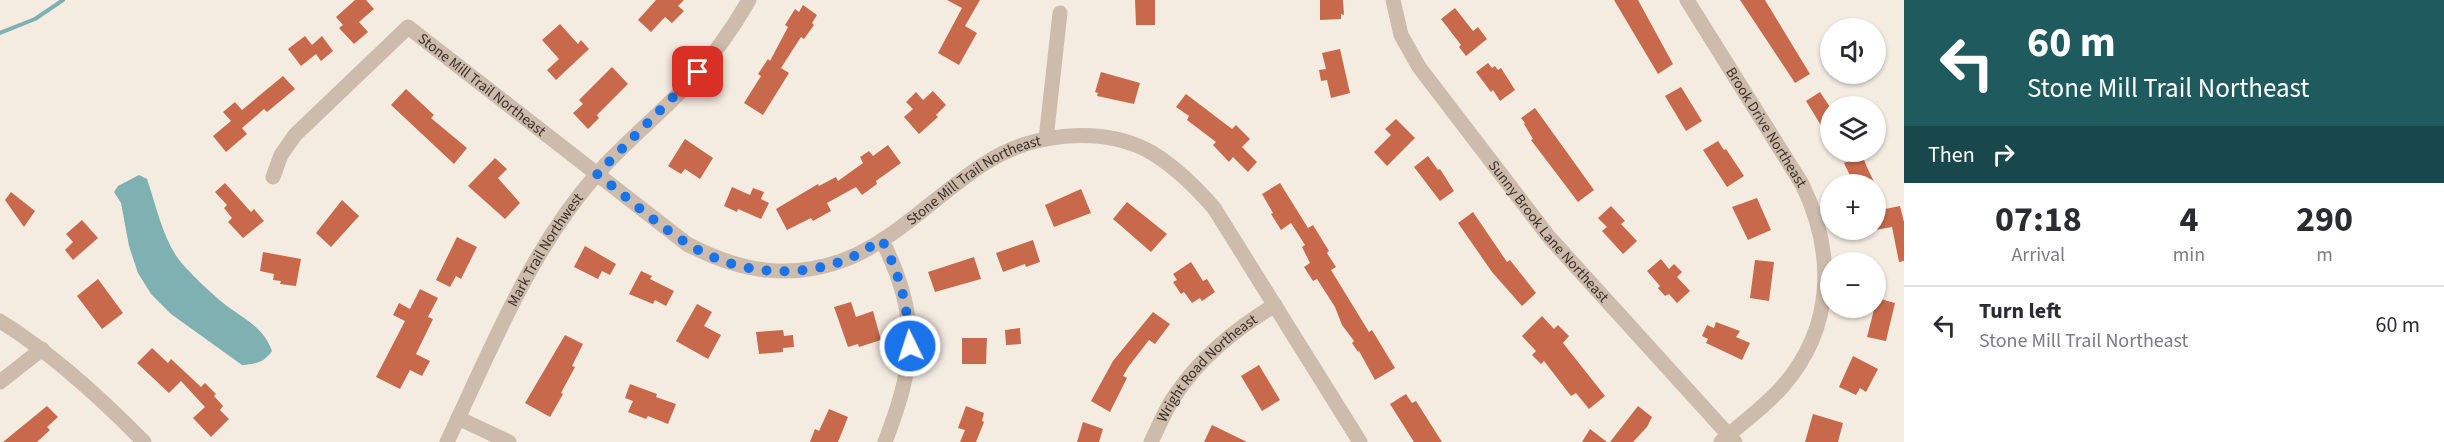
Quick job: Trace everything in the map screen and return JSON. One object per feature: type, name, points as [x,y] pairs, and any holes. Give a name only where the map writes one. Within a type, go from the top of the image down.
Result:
[{"type":"street","name":"Mark Trail Northwest","points":[[447,442],[531,269],[562,220],[597,174],[684,88],[712,56],[749,0]]},
{"type":"street","name":"Sunny Brook Lane Northeast","points":[[1393,0],[1401,35],[1419,67],[1534,218],[1728,440]]},
{"type":"street","name":"Brook Drive Northeast","points":[[1687,0],[1802,184],[1813,206],[1822,235],[1826,268],[1824,298],[1815,331],[1803,358],[1775,395],[1728,440]]},
{"type":"street","points":[[1046,139],[1060,13]]},
{"type":"street","name":"Stone Mill Trail Northeast","points":[[273,177],[281,155],[295,135],[408,27],[687,244],[714,258],[742,267],[780,272],[816,268],[850,258],[882,240],[987,161],[1016,147],[1046,139],[1079,136],[1115,140],[1144,149],[1171,166],[1214,208],[1360,442]]},
{"type":"street","points":[[882,240],[898,273],[908,309],[910,346],[906,382],[885,442]]},
{"type":"street","name":"Wright Road Northeast","points":[[1151,442],[1171,401],[1192,372],[1216,346],[1244,324],[1275,305]]},
{"type":"street","points":[[0,321],[42,349],[144,442]]},
{"type":"street","points":[[0,382],[42,349]]},
{"type":"street","points":[[458,418],[509,442]]},
{"type":"water","points":[[139,175],[147,179],[163,230],[181,262],[215,296],[254,325],[269,343],[272,351],[262,360],[242,365],[171,314],[151,294],[138,273],[129,246],[121,203],[114,192],[118,186]]},
{"type":"building","points":[[355,0],[366,0],[374,9],[359,22],[368,32],[354,44],[339,28],[343,25],[336,17]]},
{"type":"building","points":[[656,0],[684,0],[678,6],[684,11],[672,23],[665,17],[651,32],[638,20]]},
{"type":"building","points":[[947,0],[980,0],[965,26],[977,33],[959,65],[938,53],[962,8]]},
{"type":"building","points":[[1135,0],[1155,0],[1155,25],[1136,25]]},
{"type":"building","points":[[1320,0],[1343,0],[1344,15],[1341,14],[1341,19],[1320,20]]},
{"type":"building","points":[[1614,0],[1638,0],[1673,64],[1658,74]]},
{"type":"building","points":[[1740,0],[1765,0],[1810,74],[1795,83]]},
{"type":"building","points":[[803,5],[817,15],[812,23],[814,25],[804,39],[801,37],[781,68],[789,73],[763,115],[744,103],[761,76],[758,74],[768,59],[770,61],[788,27],[785,25],[795,9],[799,12]]},
{"type":"building","points":[[1455,8],[1473,31],[1478,27],[1487,39],[1466,56],[1459,47],[1461,45],[1441,19]]},
{"type":"building","points":[[560,24],[578,44],[581,40],[589,49],[556,80],[547,70],[559,59],[542,40]]},
{"type":"building","points":[[305,36],[312,45],[322,36],[333,51],[321,61],[316,54],[301,66],[288,49]]},
{"type":"building","points":[[1340,49],[1350,93],[1331,98],[1327,80],[1321,81],[1319,70],[1326,69],[1322,53]]},
{"type":"building","points":[[1488,63],[1492,68],[1495,66],[1498,70],[1501,68],[1515,90],[1500,101],[1476,72]]},
{"type":"building","points":[[612,67],[628,84],[597,115],[599,118],[588,129],[573,113],[583,104],[579,100]]},
{"type":"building","points":[[1101,72],[1140,83],[1134,104],[1097,96],[1098,93],[1095,92]]},
{"type":"building","points":[[283,76],[295,89],[267,112],[264,109],[242,128],[247,134],[226,152],[213,136],[231,121],[223,112],[235,102],[242,110]]},
{"type":"building","points":[[1681,87],[1702,121],[1686,131],[1665,96]]},
{"type":"building","points":[[406,89],[434,115],[431,118],[467,148],[454,164],[391,105]]},
{"type":"building","points":[[933,91],[946,105],[936,115],[938,117],[919,134],[904,117],[913,109],[906,102],[916,92],[923,100]]},
{"type":"building","points":[[1820,92],[1823,96],[1820,96],[1820,124],[1806,101]]},
{"type":"building","points":[[1186,94],[1232,129],[1236,125],[1250,139],[1242,147],[1257,162],[1248,172],[1233,157],[1229,162],[1213,145],[1216,142],[1187,120],[1189,116],[1176,107]]},
{"type":"building","points":[[1535,108],[1594,190],[1578,202],[1531,140],[1533,139],[1521,118]]},
{"type":"building","points":[[1396,119],[1415,138],[1387,166],[1374,152],[1391,135],[1385,129]]},
{"type":"building","points":[[685,139],[713,158],[700,179],[685,169],[681,174],[668,166]]},
{"type":"building","points":[[1718,141],[1744,176],[1727,187],[1703,150]]},
{"type":"building","points":[[888,145],[901,163],[876,181],[877,184],[862,195],[856,187],[827,203],[831,211],[813,221],[811,218],[787,230],[776,209],[818,184],[819,186],[836,177],[838,181],[863,163],[860,157],[869,151],[873,156]]},
{"type":"building","points":[[1428,156],[1438,170],[1440,169],[1454,191],[1440,201],[1414,167]]},
{"type":"building","points":[[495,158],[507,169],[498,178],[520,203],[505,219],[468,186]]},
{"type":"building","points":[[1865,162],[1871,174],[1849,174],[1844,163]]},
{"type":"building","points":[[225,183],[251,212],[254,209],[264,221],[243,238],[228,222],[232,218],[224,208],[227,205],[215,192]]},
{"type":"building","points":[[1280,183],[1308,228],[1313,225],[1336,267],[1331,270],[1369,332],[1372,330],[1395,368],[1375,380],[1352,343],[1354,341],[1342,325],[1335,307],[1317,279],[1313,281],[1304,267],[1310,263],[1302,247],[1305,245],[1291,223],[1281,230],[1271,214],[1273,213],[1262,194]]},
{"type":"building","points":[[732,187],[750,195],[753,188],[764,192],[761,199],[769,203],[761,219],[738,209],[737,212],[724,206]]},
{"type":"building","points":[[1081,189],[1091,213],[1054,227],[1045,205]]},
{"type":"building","points":[[11,192],[35,211],[24,227],[5,200]]},
{"type":"building","points":[[1757,198],[1771,230],[1748,240],[1732,207]]},
{"type":"building","points":[[342,200],[359,216],[331,247],[316,233]]},
{"type":"building","points":[[1127,202],[1167,234],[1151,252],[1113,219]]},
{"type":"building","points":[[1611,206],[1625,221],[1621,224],[1637,241],[1623,254],[1602,231],[1607,227],[1598,218]]},
{"type":"building","points":[[1900,206],[1904,222],[1904,261],[1899,262],[1892,227],[1886,228],[1886,209]]},
{"type":"building","points":[[1473,212],[1507,262],[1510,260],[1536,293],[1522,306],[1492,272],[1458,223]]},
{"type":"building","points":[[82,220],[98,238],[73,260],[65,250],[73,242],[66,234]]},
{"type":"building","points":[[457,237],[477,247],[461,279],[456,276],[450,287],[436,280]]},
{"type":"building","points":[[1033,240],[1040,262],[1026,267],[1025,264],[1003,272],[996,253]]},
{"type":"building","points":[[585,246],[616,264],[610,275],[602,271],[598,279],[574,267]]},
{"type":"building","points":[[263,252],[301,259],[296,286],[280,284],[281,281],[273,280],[274,274],[260,271]]},
{"type":"building","points":[[974,257],[981,279],[935,292],[928,272]]},
{"type":"building","points":[[1661,259],[1669,269],[1674,264],[1682,272],[1677,277],[1690,291],[1677,303],[1669,294],[1665,296],[1647,271]]},
{"type":"building","points":[[1755,260],[1774,262],[1769,301],[1750,298]]},
{"type":"building","points":[[1191,262],[1203,281],[1207,279],[1215,292],[1202,301],[1200,298],[1192,303],[1184,292],[1181,294],[1173,282],[1177,280],[1173,274]]},
{"type":"building","points":[[641,271],[652,276],[650,279],[674,291],[666,306],[655,300],[653,304],[629,294]]},
{"type":"building","points":[[98,279],[123,313],[102,329],[77,296]]},
{"type":"building","points":[[420,289],[438,298],[428,317],[433,319],[416,354],[430,361],[422,376],[410,370],[400,389],[376,377],[405,321],[393,315],[399,303],[410,309]]},
{"type":"building","points":[[1886,300],[1895,303],[1886,341],[1867,337],[1872,318],[1886,318]]},
{"type":"building","points":[[851,302],[856,317],[873,311],[881,340],[859,347],[858,344],[848,347],[834,307]]},
{"type":"building","points":[[697,304],[712,312],[704,326],[721,335],[708,359],[676,341]]},
{"type":"building","points":[[1153,312],[1170,324],[1155,344],[1149,340],[1129,366],[1123,376],[1127,378],[1110,412],[1091,401],[1113,361]]},
{"type":"building","points":[[1542,316],[1554,329],[1558,325],[1569,336],[1563,343],[1605,396],[1589,409],[1576,393],[1571,396],[1544,361],[1541,364],[1532,355],[1536,351],[1522,336]]},
{"type":"building","points":[[1716,322],[1740,331],[1736,337],[1750,343],[1742,360],[1706,343],[1708,339],[1702,336],[1707,325],[1714,328]]},
{"type":"building","points":[[1020,328],[1021,344],[1006,345],[1005,330]]},
{"type":"building","points":[[783,330],[784,336],[793,335],[794,347],[783,348],[783,352],[759,354],[756,332]]},
{"type":"building","points":[[565,335],[583,344],[572,366],[575,367],[561,393],[563,394],[550,417],[525,403]]},
{"type":"building","points":[[962,338],[987,338],[986,364],[962,364]]},
{"type":"building","points":[[152,348],[168,363],[171,359],[201,387],[205,383],[216,394],[214,396],[223,406],[220,410],[229,419],[211,437],[193,418],[205,407],[181,381],[169,393],[137,363]]},
{"type":"building","points":[[1853,356],[1878,369],[1866,392],[1860,388],[1856,395],[1839,387]]},
{"type":"building","points":[[1259,365],[1280,400],[1262,411],[1241,376]]},
{"type":"building","points":[[630,384],[676,404],[668,424],[648,416],[646,419],[628,412],[633,401],[625,398]]},
{"type":"building","points":[[1406,394],[1412,403],[1416,401],[1442,442],[1414,442],[1390,404]]},
{"type":"building","points":[[47,406],[58,417],[47,427],[50,430],[37,442],[3,442]]},
{"type":"building","points":[[966,406],[984,413],[982,421],[984,422],[976,442],[960,442],[965,430],[958,428]]},
{"type":"building","points":[[1638,406],[1652,417],[1647,427],[1633,442],[1610,442]]},
{"type":"building","points":[[829,409],[848,417],[838,442],[810,442],[815,429],[819,431]]},
{"type":"building","points":[[1813,414],[1843,423],[1838,442],[1805,442]]},
{"type":"building","points":[[1083,422],[1103,429],[1099,442],[1077,442]]},
{"type":"building","points":[[1212,425],[1247,442],[1204,442]]},
{"type":"building","points":[[1590,429],[1607,442],[1582,442]]},
{"type":"waterway","points":[[0,33],[35,19],[63,0]]},
{"type":"route","points":[[698,72],[597,174],[687,244],[714,258],[742,267],[780,272],[816,268],[850,258],[882,240],[898,273],[908,309],[910,346]]}]
